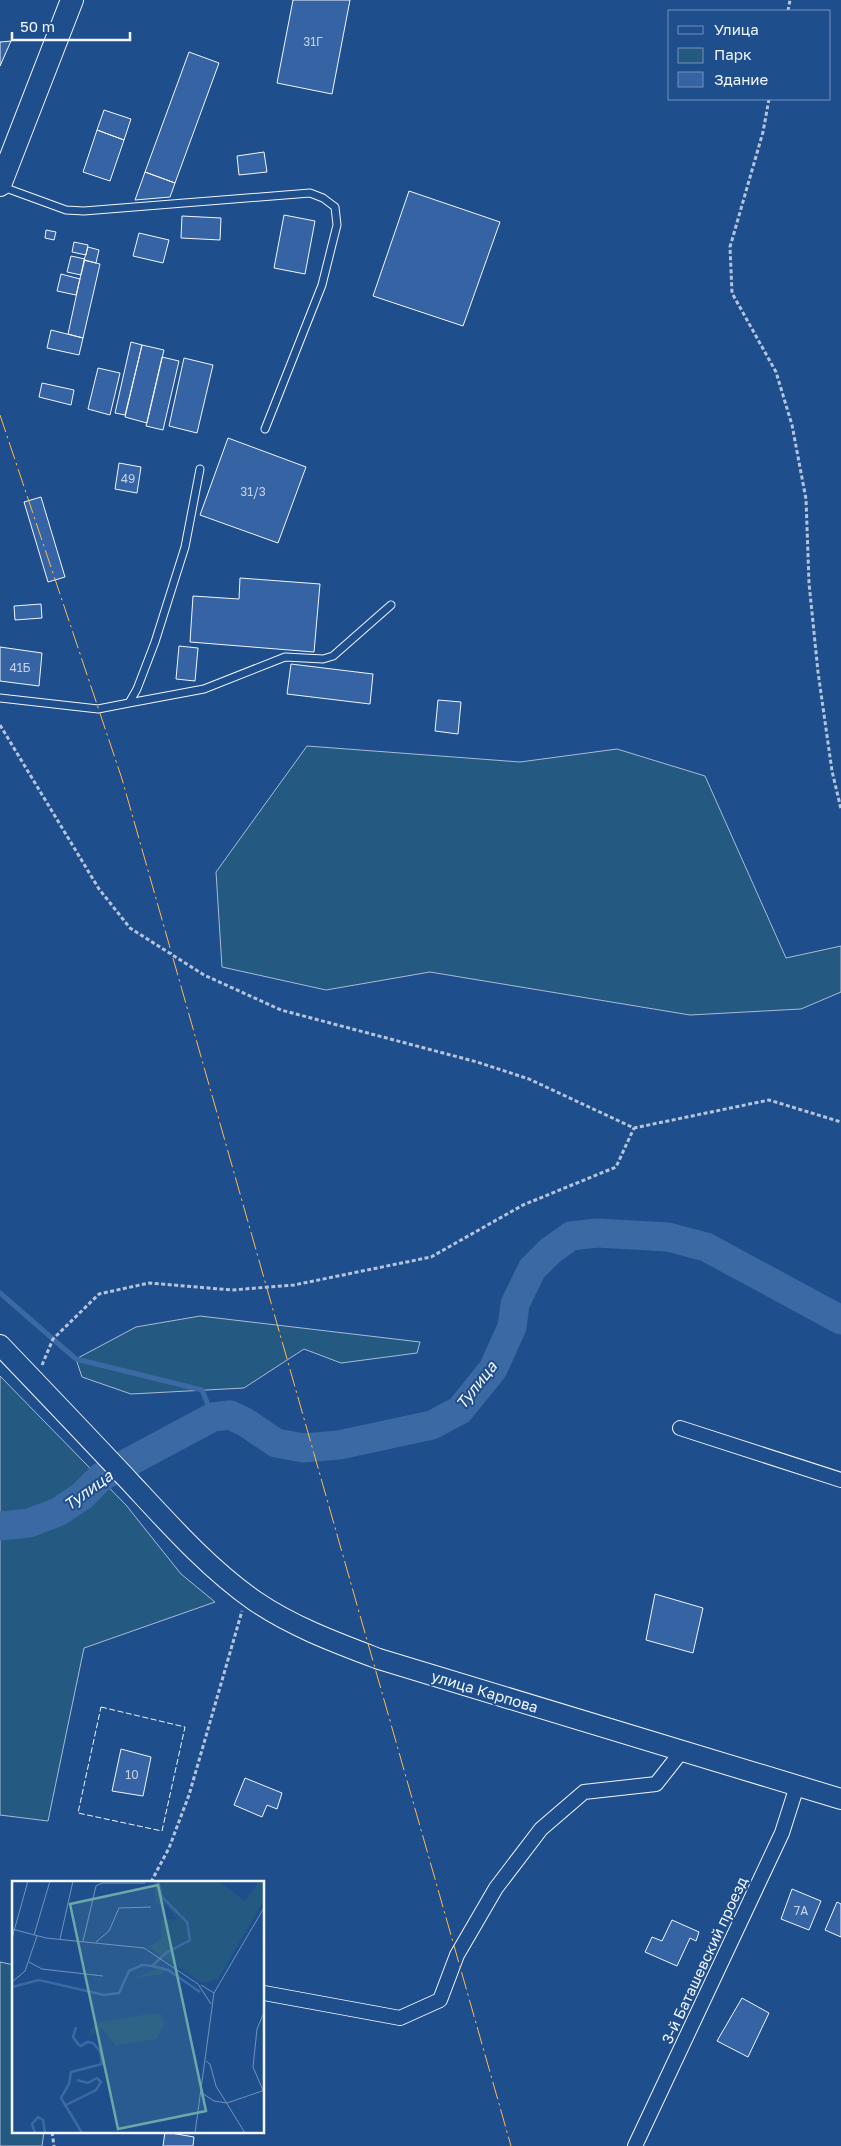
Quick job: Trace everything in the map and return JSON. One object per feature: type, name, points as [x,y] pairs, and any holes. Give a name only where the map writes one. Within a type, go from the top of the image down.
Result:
[{"type":"main road","points":[[2,175],[72,0]]},
{"type":"main road","name":"улица Карпова","points":[[0,1346],[164,1518],[222,1575],[256,1601],[330,1640],[379,1659],[841,1799]]},
{"type":"street","points":[[680,1428],[841,1480]]},
{"type":"street","points":[[265,1993],[400,2018],[440,2000],[457,1955],[496,1888],[541,1829],[584,1792],[656,1784],[682,1751]]},
{"type":"street","name":"3-й Баташевский проезд","points":[[635,2146],[782,1833],[797,1786]]},
{"type":"lane","points":[[2,175],[66,210],[84,211],[310,193],[323,198],[335,207],[337,225],[322,285],[265,429]]},
{"type":"lane","points":[[129,703],[137,689],[151,651],[185,547],[200,468]]},
{"type":"lane","points":[[0,698],[98,709],[204,689],[280,658],[333,656],[391,605]]},
{"type":"path","points":[[770,100],[730,247],[732,293],[776,372],[792,425],[806,499],[808,583],[820,682],[832,771],[841,809]]},
{"type":"path","points":[[0,725],[98,889],[130,928],[204,975],[281,1010],[476,1062],[529,1079],[634,1128],[769,1100],[841,1122]]},
{"type":"path","points":[[34,1381],[53,1339],[98,1294],[149,1283],[232,1290],[294,1285],[431,1257],[524,1205],[616,1167],[634,1128]]},
{"type":"path","points":[[152,1881],[169,1848],[188,1795],[240,1612],[256,1601]]},
{"type":"green space","points":[[307,746],[520,762],[617,749],[705,776],[786,958],[841,946],[841,992],[801,1009],[690,1015],[430,972],[326,990],[222,967],[216,872]]},
{"type":"green space","points":[[200,1316],[420,1342],[417,1353],[341,1363],[304,1349],[244,1388],[131,1394],[82,1377],[76,1359],[136,1327]]},
{"type":"green space","points":[[0,1376],[126,1505],[181,1574],[215,1602],[84,1648],[48,1821],[0,1815]]},
{"type":"green space","points":[[0,1962],[12,1965],[12,2134],[44,2134],[42,2146],[0,2146]]},
{"type":"building","points":[[293,0],[350,0],[332,94],[277,83]]},
{"type":"building","points":[[11,41],[0,66],[0,42]]},
{"type":"building","points":[[189,52],[219,63],[175,183],[145,172]]},
{"type":"building","points":[[104,110],[131,119],[124,140],[97,130]]},
{"type":"building","points":[[97,130],[124,140],[110,181],[83,172]]},
{"type":"building","points":[[264,152],[267,172],[239,175],[237,156]]},
{"type":"building","points":[[145,172],[175,183],[170,197],[135,200]]},
{"type":"building","points":[[409,191],[500,222],[463,326],[373,296]]},
{"type":"building","points":[[284,215],[315,221],[305,274],[274,268]]},
{"type":"building","points":[[182,216],[221,218],[220,240],[181,238]]},
{"type":"building","points":[[46,230],[56,232],[54,240],[45,238]]},
{"type":"building","points":[[139,233],[169,240],[163,263],[133,256]]},
{"type":"building","points":[[74,242],[88,245],[86,255],[72,252]]},
{"type":"building","points":[[88,247],[99,250],[96,263],[84,260]]},
{"type":"building","points":[[71,256],[85,259],[81,275],[67,272]]},
{"type":"building","points":[[84,260],[100,264],[83,338],[68,334]]},
{"type":"building","points":[[61,274],[80,279],[76,295],[57,291]]},
{"type":"building","points":[[51,330],[83,338],[79,355],[47,348]]},
{"type":"building","points":[[131,342],[142,345],[125,415],[115,413]]},
{"type":"building","points":[[142,345],[164,350],[147,423],[125,417]]},
{"type":"building","points":[[162,357],[179,361],[163,430],[146,426]]},
{"type":"building","points":[[184,358],[213,365],[197,433],[169,426]]},
{"type":"building","points":[[98,368],[120,373],[110,415],[88,409]]},
{"type":"building","points":[[42,383],[74,390],[71,405],[39,397]]},
{"type":"building","points":[[228,438],[306,467],[278,543],[200,515]]},
{"type":"building","points":[[119,463],[141,467],[137,493],[115,489]]},
{"type":"building","points":[[41,497],[65,577],[48,582],[24,502]]},
{"type":"building","points":[[240,578],[320,584],[314,652],[190,642],[193,596],[239,599]]},
{"type":"building","points":[[41,604],[42,618],[15,620],[14,606]]},
{"type":"building","points":[[179,646],[198,648],[195,681],[176,679]]},
{"type":"building","points":[[0,647],[42,653],[39,686],[0,681]]},
{"type":"building","points":[[291,664],[373,674],[370,704],[287,694]]},
{"type":"building","points":[[438,700],[461,702],[458,734],[435,731]]},
{"type":"building","points":[[655,1594],[703,1608],[693,1653],[646,1640]]},
{"type":"building","points":[[121,1749],[151,1757],[143,1796],[112,1791]]},
{"type":"building","points":[[245,1778],[282,1793],[277,1809],[267,1805],[262,1817],[234,1805]]},
{"type":"building","points":[[792,1889],[821,1901],[809,1930],[781,1919]]},
{"type":"building","points":[[837,1902],[841,1904],[841,1937],[825,1930]]},
{"type":"building","points":[[672,1920],[699,1932],[696,1941],[690,1938],[677,1966],[645,1952],[652,1937],[662,1941]]},
{"type":"building","points":[[742,1998],[769,2013],[748,2057],[717,2041]]},
{"type":"building","points":[[165,2134],[194,2137],[193,2146],[163,2146]]},
{"type":"waterway","name":"Тулица","points":[[0,1526],[29,1523],[58,1512],[82,1496],[101,1477],[213,1417],[230,1415],[245,1422],[276,1443],[303,1448],[339,1445],[432,1425],[460,1410],[493,1369],[512,1327],[515,1304],[532,1269],[550,1251],[571,1236],[597,1233],[668,1237],[706,1247],[841,1320]]},
{"type":"waterway","points":[[0,1293],[76,1359],[202,1390],[213,1417]]},
{"type":"fence","points":[[101,1707],[185,1727],[162,1831],[78,1813],[101,1707]]},
{"type":"power","points":[[0,415],[122,779],[511,2146]]}]
